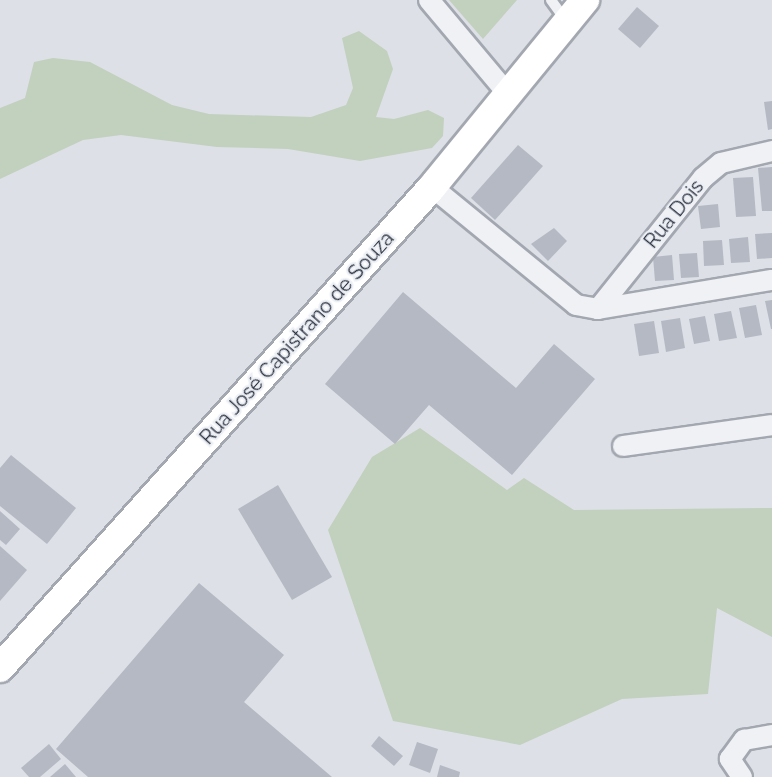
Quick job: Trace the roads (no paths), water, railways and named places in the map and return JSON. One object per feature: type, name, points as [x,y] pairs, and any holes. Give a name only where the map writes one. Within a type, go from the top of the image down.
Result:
[{"type":"main road","name":"Rua José Capistrano de Souza","points":[[0,668],[432,187],[507,93],[559,11],[585,0]]},
{"type":"street","points":[[429,0],[507,93]]},
{"type":"street","name":"Rua Dois","points":[[597,309],[703,178],[721,164],[772,151]]},
{"type":"street","points":[[432,187],[576,305],[597,309],[772,280]]},
{"type":"street","points":[[623,446],[772,425]]},
{"type":"street","points":[[742,777],[730,759],[744,740],[772,735]]}]
